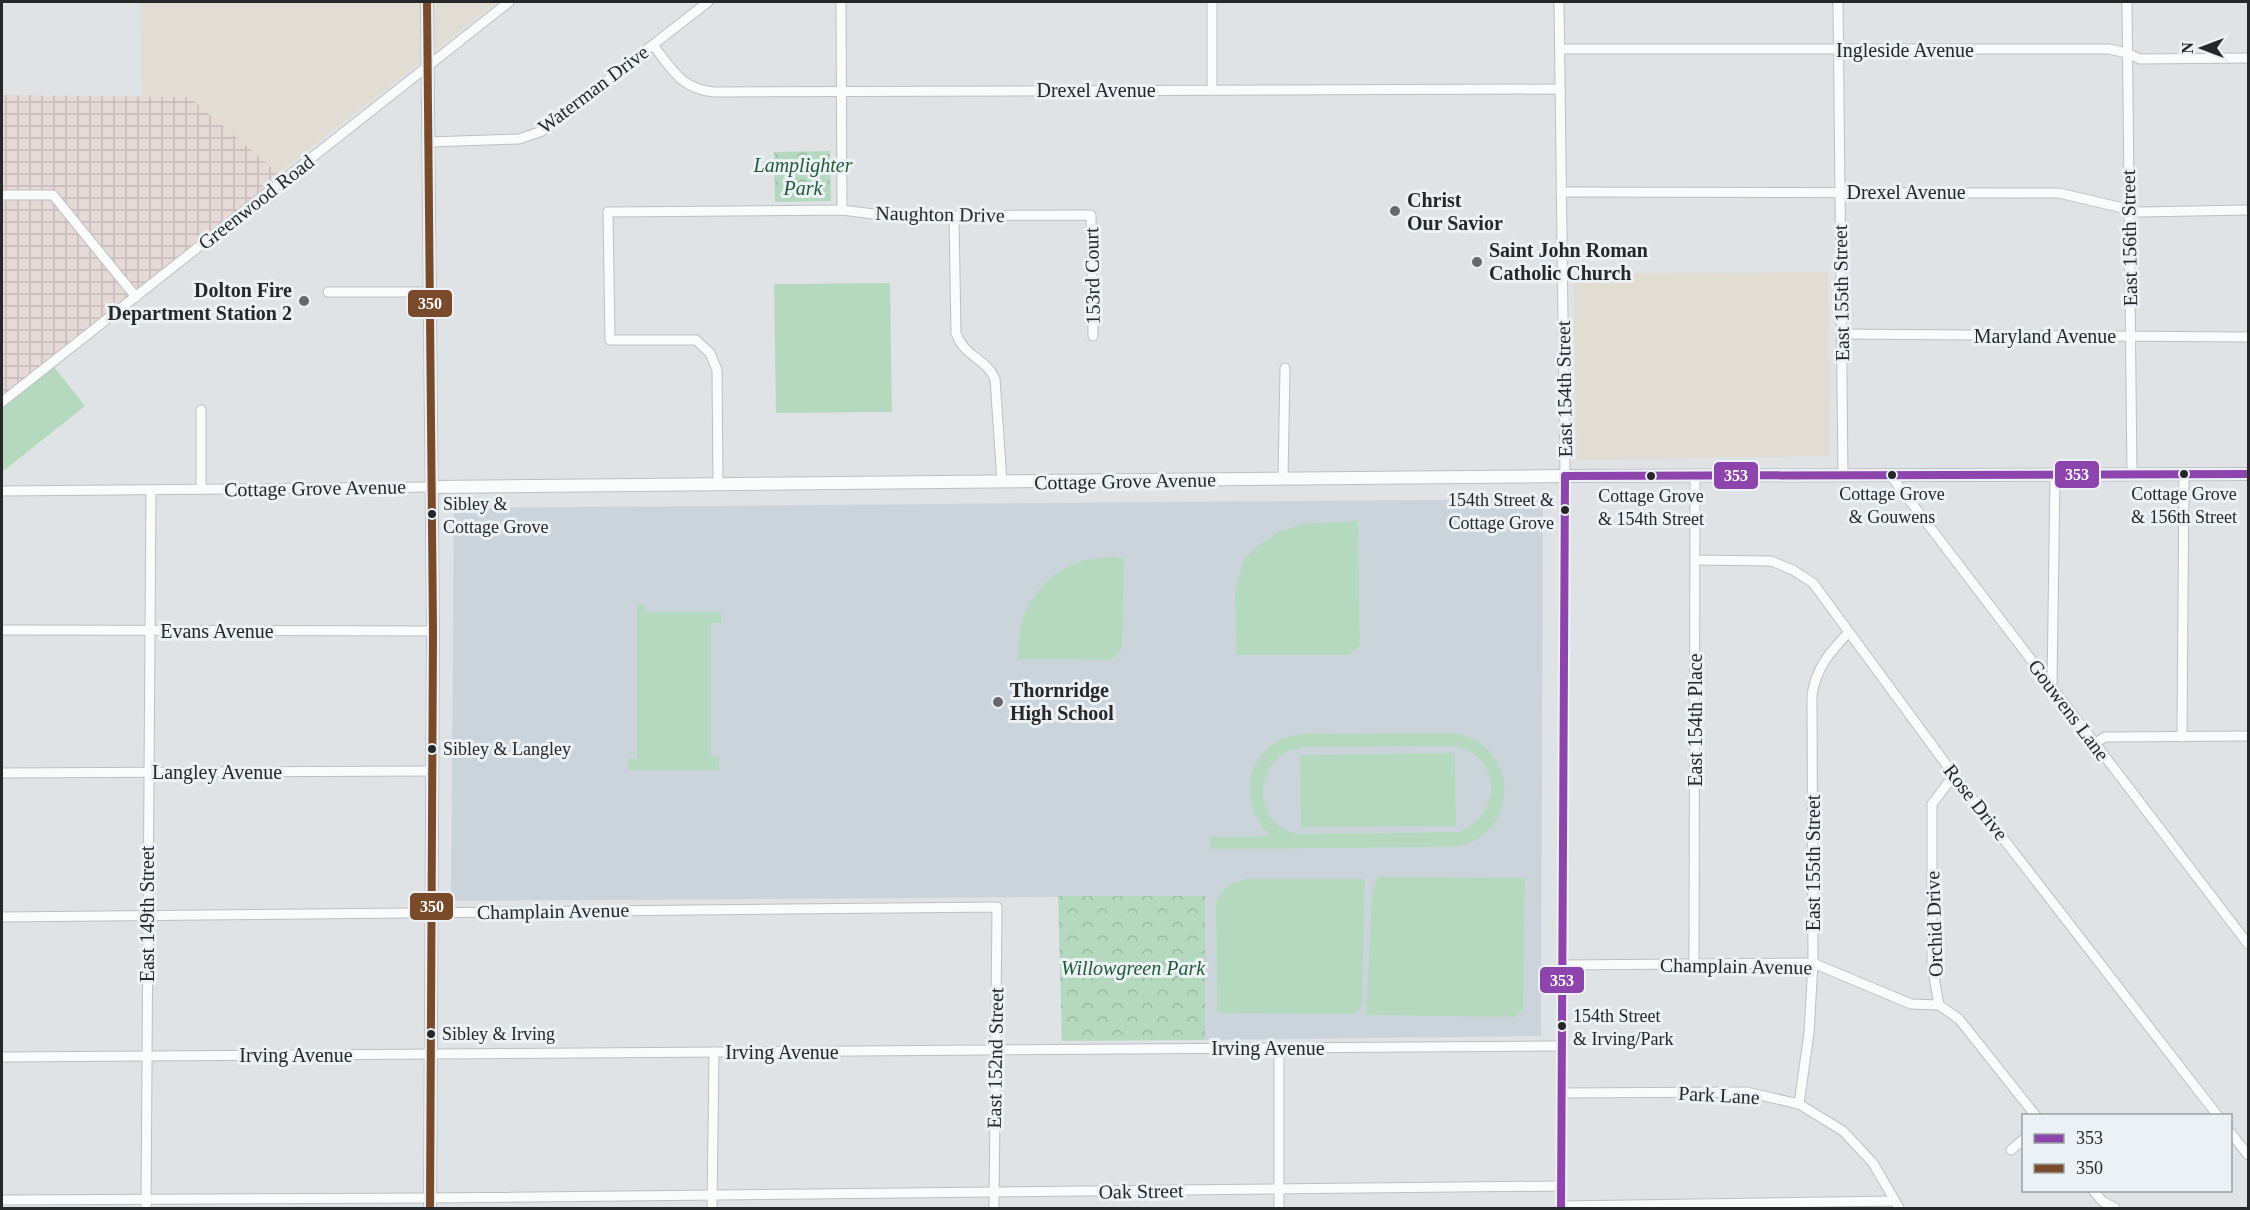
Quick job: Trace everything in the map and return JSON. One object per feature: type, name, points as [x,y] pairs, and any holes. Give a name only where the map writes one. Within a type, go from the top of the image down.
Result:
[{"type":"main road","points":[[428,2],[433,487],[430,1203]]},
{"type":"main road","name":"Cottage Grove Avenue","points":[[433,487],[1565,476],[2248,474]]},
{"type":"street","name":"Greenwood Road","points":[[2,402],[509,2]]},
{"type":"street","name":"Waterman Drive","points":[[429,142],[519,139],[542,131],[708,2]]},
{"type":"street","points":[[841,2],[842,210]]},
{"type":"street","points":[[1212,2],[1212,89]]},
{"type":"street","name":"East 154th Street","points":[[1559,2],[1565,476],[1561,1207]]},
{"type":"street","name":"East 155th Street","points":[[1838,2],[1843,476]]},
{"type":"street","name":"East 156th Street","points":[[2127,2],[2132,475]]},
{"type":"street","name":"Drexel Avenue","points":[[653,45],[679,79],[702,91],[1560,89]]},
{"type":"street","name":"Ingleside Avenue","points":[[1560,49],[2109,49],[2140,59],[2248,58]]},
{"type":"street","name":"Drexel Avenue","points":[[1561,192],[2059,193],[2140,212],[2248,210]]},
{"type":"street","points":[[2,195],[54,195],[136,297]]},
{"type":"street","name":"Naughton Drive","points":[[718,484],[717,370],[710,352],[696,340],[610,340],[608,212],[842,210],[889,216],[1091,215]]},
{"type":"street","name":"153rd Court","points":[[1091,215],[1093,336]]},
{"type":"street","points":[[954,216],[956,333],[967,352],[991,370],[995,379],[1002,482]]},
{"type":"street","points":[[328,292],[431,292]]},
{"type":"street","name":"Maryland Avenue","points":[[1841,334],[2248,337]]},
{"type":"street","points":[[1283,479],[1285,368]]},
{"type":"street","points":[[201,410],[201,489]]},
{"type":"street","points":[[2182,737],[2184,474]]},
{"type":"street","points":[[2052,685],[2055,475]]},
{"type":"street","name":"Gouwens Lane","points":[[1891,476],[2248,944]]},
{"type":"street","name":"East 154th Place","points":[[1694,964],[1695,477]]},
{"type":"street","name":"Cottage Grove Avenue","points":[[2,491],[433,487]]},
{"type":"street","points":[[149,631],[151,490]]},
{"type":"street","name":"Rose Drive","points":[[1695,560],[1772,561],[1793,570],[1813,583],[1954,775],[2216,1114]]},
{"type":"street","name":"Evans Avenue","points":[[2,630],[433,631]]},
{"type":"street","name":"East 149th Street","points":[[146,1204],[149,631]]},
{"type":"street","name":"East 155th Street","points":[[1799,1104],[1809,1034],[1813,963],[1812,695],[1819,669],[1848,633]]},
{"type":"street","points":[[2094,744],[2105,738],[2248,736]]},
{"type":"street","name":"Langley Avenue","points":[[2,773],[433,771]]},
{"type":"street","name":"Orchid Drive","points":[[1954,775],[1932,804],[1932,966],[1939,1005],[1959,1018],[2034,1114]]},
{"type":"street","name":"Champlain Avenue","points":[[2,917],[997,907]]},
{"type":"street","name":"East 152nd Street","points":[[994,1209],[997,907]]},
{"type":"street","name":"Champlain Avenue","points":[[1561,965],[1813,963],[1911,1004],[1939,1005]]},
{"type":"street","name":"Irving Avenue","points":[[2,1057],[1562,1046]]},
{"type":"street","points":[[1279,1048],[1279,1209]]},
{"type":"street","points":[[712,1209],[714,1052]]},
{"type":"street","name":"Park Lane","points":[[1562,1093],[1746,1092],[1799,1104],[1843,1131],[1873,1163],[1897,1205]]},
{"type":"street","points":[[2232,1135],[2248,1155]]},
{"type":"street","points":[[2011,1150],[2022,1141]]},
{"type":"street","name":"Oak Street","points":[[2,1200],[146,1204],[430,1203],[713,1195],[1561,1186]]},
{"type":"street","points":[[2093,1192],[2115,1209]]},
{"type":"street","points":[[1561,1207],[1897,1205]]},
{"type":"shaded area","points":[[141,2],[497,2],[278,173],[189,97],[142,96]]},
{"type":"shaded area","points":[[2,95],[189,97],[285,179],[2,402]]},
{"type":"shaded area","points":[[1828,272],[1830,456],[1577,460],[1573,274]]},
{"type":"shaded area","name":"Thornridge High School","points":[[1543,499],[1541,1036],[1205,1040],[1205,896],[451,901],[454,508]]},
{"type":"green space","name":"Lamplighter Park","points":[[830,151],[831,201],[775,202],[774,152]]},
{"type":"green space","points":[[890,283],[892,412],[776,413],[774,284]]},
{"type":"green space","points":[[51,363],[85,406],[2,472],[2,402]]},
{"type":"green space","points":[[1358,521],[1360,645],[1349,655],[1236,655],[1235,590],[1244,559],[1259,545],[1280,531],[1303,524]]},
{"type":"green space","points":[[1114,557],[1124,559],[1122,648],[1112,660],[1018,659],[1019,634],[1023,620],[1032,600],[1046,582],[1063,569],[1078,562]]},
{"type":"green space","points":[[637,605],[645,605],[646,612],[721,612],[721,623],[711,623],[711,756],[719,756],[719,770],[628,770],[628,759],[637,759]]},
{"type":"green space","points":[[1447,733],[1472,739],[1490,751],[1500,769],[1504,789],[1501,809],[1491,827],[1474,841],[1450,847],[1210,849],[1210,837],[1270,836],[1254,811],[1249,790],[1257,762],[1270,746],[1282,739],[1306,734]],"holes":[[[1454,746],[1470,752],[1482,761],[1489,772],[1491,785],[1484,812],[1474,823],[1460,832],[1296,834],[1280,827],[1270,816],[1264,802],[1263,788],[1267,773],[1288,751],[1305,747]]]},
{"type":"green space","points":[[1455,753],[1456,826],[1301,827],[1300,755]]},
{"type":"green space","points":[[1378,877],[1525,878],[1523,1009],[1515,1017],[1366,1015],[1372,891]]},
{"type":"green space","points":[[1245,879],[1365,879],[1362,1005],[1353,1014],[1217,1013],[1216,904],[1227,887]]},
{"type":"green space","name":"Willowgreen Park","points":[[1058,896],[1205,896],[1205,1040],[1062,1041]]},
{"type":"transit line","name":"350","points":[[427,2],[433,631],[430,1208]]},
{"type":"transit line","name":"353","points":[[1565,476],[2248,474]]},
{"type":"transit line","name":"353","points":[[1561,1208],[1565,476]]},
{"type":"place","name":"Christ Our Savior","points":[[1395,211]]},
{"type":"place","name":"Saint John Roman Catholic Church","points":[[1477,262]]},
{"type":"place","name":"Dolton Fire Department Station 2","points":[[304,301]]},
{"type":"place","name":"Cottage Grove & 156th Street","points":[[2184,474]]},
{"type":"place","name":"Cottage Grove & Gouwens","points":[[1892,475]]},
{"type":"place","name":"Cottage Grove & 154th Street","points":[[1651,476]]},
{"type":"place","name":"154th Street & Cottage Grove","points":[[1565,510]]},
{"type":"place","name":"Sibley & Cottage Grove","points":[[432,514]]},
{"type":"place","name":"Thornridge High School","points":[[998,702]]},
{"type":"place","name":"Sibley & Langley","points":[[432,749]]},
{"type":"place","name":"154th Street & Irving/Park","points":[[1562,1026]]},
{"type":"place","name":"Sibley & Irving","points":[[431,1034]]}]
